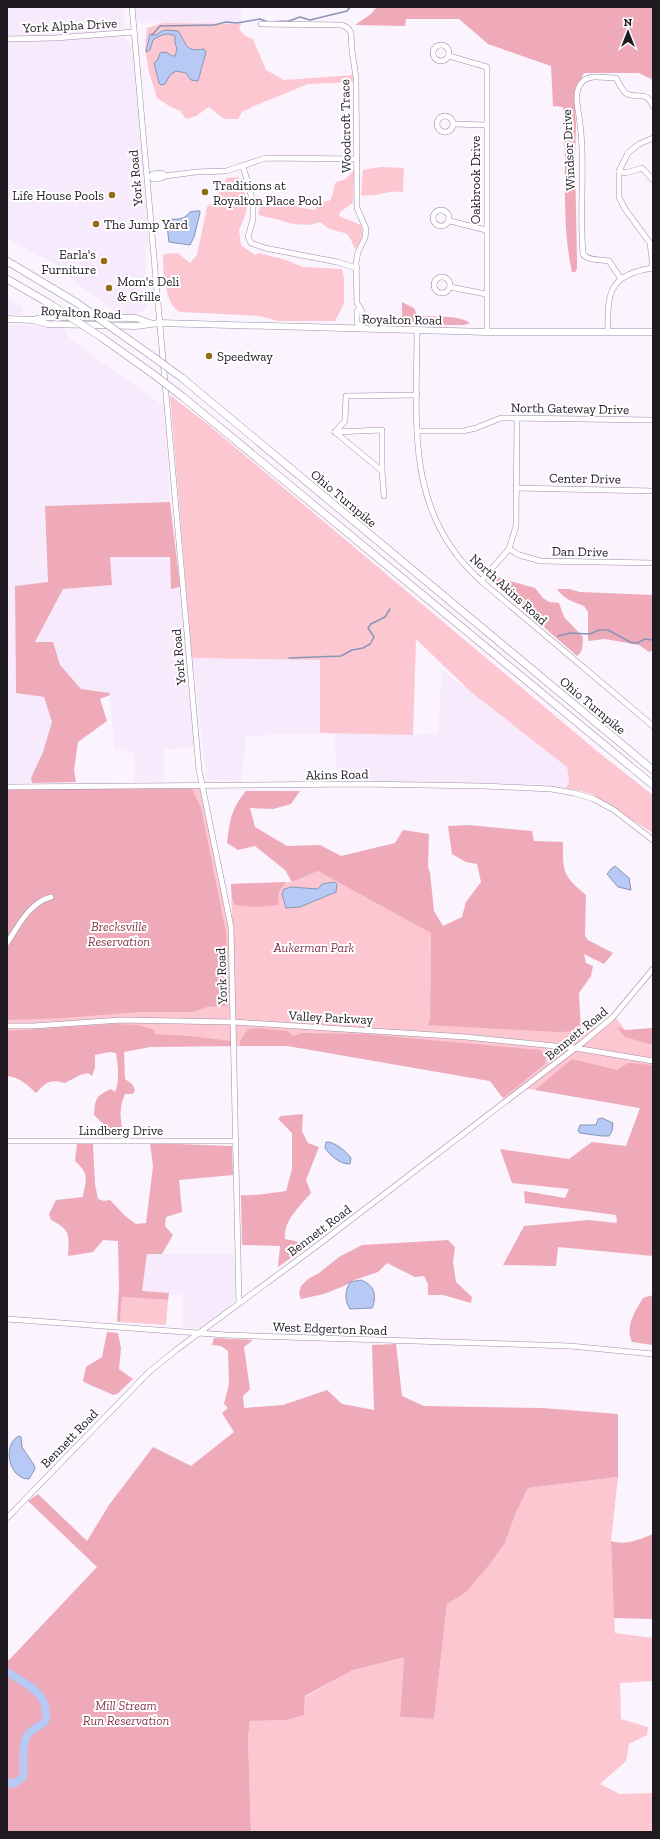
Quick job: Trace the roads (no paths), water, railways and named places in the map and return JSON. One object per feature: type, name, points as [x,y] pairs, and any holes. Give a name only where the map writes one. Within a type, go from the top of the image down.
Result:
[{"type":"highway","name":"Ohio Turnpike","points":[[7,261],[77,303],[182,378],[653,770]]},
{"type":"highway","name":"Ohio Turnpike","points":[[7,279],[50,304],[101,337],[183,397],[653,785]]},
{"type":"main road","name":"Royalton Road","points":[[7,319],[33,320],[52,324],[136,326],[159,323],[360,327],[488,332],[653,332]]},
{"type":"street","name":"York Road","points":[[132,7],[149,176],[159,323],[201,786],[231,927],[239,1303]]},
{"type":"street","name":"Woodcroft Trace","points":[[261,24],[346,26],[351,33],[356,80],[357,211],[364,222],[366,231],[358,255],[356,268],[357,303],[359,309],[357,311],[357,323],[360,327]]},
{"type":"street","name":"York Alpha Drive","points":[[7,39],[55,38],[134,32]]},
{"type":"street","name":"Oakbrook Drive","points":[[449,56],[487,67],[486,294],[488,332]]},
{"type":"street","name":"Windsor Drive","points":[[621,279],[608,261],[586,258],[582,254],[581,131],[577,105],[577,89],[583,81],[592,77],[616,78],[624,92],[628,94],[644,95],[653,106]]},
{"type":"street","points":[[454,124],[486,125]]},
{"type":"street","points":[[608,332],[608,300],[613,288],[621,279],[635,271],[653,268],[650,243],[625,209],[619,197],[619,171],[628,153],[639,144],[653,138]]},
{"type":"street","points":[[149,176],[162,173],[165,176],[196,172],[221,172],[266,158],[357,159]]},
{"type":"street","points":[[243,166],[253,202],[253,218],[248,237],[251,243],[265,248],[337,262],[356,268]]},
{"type":"street","points":[[619,171],[626,173],[642,168],[653,180]]},
{"type":"street","points":[[450,221],[486,230]]},
{"type":"street","points":[[450,287],[486,294]]},
{"type":"street","name":"North Akins Road","points":[[416,330],[417,431],[419,463],[427,500],[448,543],[460,560],[481,581],[653,726]]},
{"type":"street","points":[[335,432],[345,421],[346,396],[417,395]]},
{"type":"street","name":"North Gateway Drive","points":[[417,431],[463,431],[476,428],[500,418],[653,420]]},
{"type":"street","points":[[481,581],[509,549],[516,526],[517,418]]},
{"type":"street","points":[[335,432],[382,430],[382,471],[384,496]]},
{"type":"street","points":[[335,432],[382,471]]},
{"type":"street","name":"Center Drive","points":[[516,488],[653,491]]},
{"type":"street","name":"Dan Drive","points":[[509,549],[519,555],[541,561],[653,563]]},
{"type":"street","name":"Akins Road","points":[[7,787],[373,784],[551,789],[574,793],[594,799],[614,810],[653,840]]},
{"type":"street","points":[[7,943],[34,906],[40,901],[51,897]]},
{"type":"street","name":"Bennett Road","points":[[7,1518],[149,1372],[575,1048],[613,1017],[653,969]]},
{"type":"street","name":"Valley Parkway","points":[[7,1026],[33,1026],[121,1020],[233,1022],[466,1037],[575,1048],[653,1061]]},
{"type":"street","name":"Lindberg Drive","points":[[7,1141],[235,1141]]},
{"type":"street","name":"West Edgerton Road","points":[[7,1319],[240,1335],[570,1346],[653,1354]]},
{"type":"water","points":[[167,30],[178,31],[189,48],[197,50],[204,49],[206,52],[198,81],[191,80],[186,73],[176,71],[170,75],[165,84],[161,85],[159,83],[154,63],[157,61],[160,53],[166,52],[172,56],[175,56],[177,49],[175,36],[166,34],[158,37],[153,40],[150,50],[146,52],[150,34],[156,35]]},
{"type":"water","points":[[200,211],[200,213],[194,237],[190,245],[169,242],[166,219],[182,218],[190,212]]},
{"type":"water","points":[[615,866],[629,878],[631,890],[618,887],[607,874]]},
{"type":"water","points":[[334,882],[337,884],[336,892],[300,907],[286,908],[282,894],[284,889],[292,887],[318,889],[322,884]]},
{"type":"water","points":[[602,1118],[613,1123],[612,1131],[609,1136],[580,1133],[578,1131],[580,1125],[596,1125],[598,1119]]},
{"type":"water","points":[[326,1142],[333,1143],[347,1153],[351,1158],[350,1164],[342,1163],[333,1157],[325,1148]]},
{"type":"water","points":[[361,1280],[368,1284],[373,1290],[373,1306],[372,1308],[350,1309],[346,1299],[348,1285],[350,1282]]},
{"type":"water","points":[[19,1436],[21,1437],[22,1447],[35,1469],[29,1479],[16,1473],[12,1468],[10,1460],[10,1446]]},
{"type":"waterway","points":[[152,35],[160,26],[214,25],[226,22],[237,23],[260,19],[268,22],[289,21],[300,17],[310,20],[347,11],[350,7]]},
{"type":"waterway","points":[[289,658],[341,656],[352,650],[363,648],[370,644],[374,637],[368,628],[371,624],[385,617],[390,609]]},
{"type":"waterway","points":[[558,636],[570,633],[590,634],[599,630],[608,630],[632,643],[637,643],[645,639],[653,640]]},
{"type":"waterway","points":[[7,1672],[23,1681],[36,1691],[45,1704],[46,1712],[45,1722],[29,1733],[26,1737],[23,1777],[13,1784],[7,1782]]},
{"type":"place","name":"Traditions at Royalton Place Pool","points":[[205,192]]},
{"type":"place","name":"Life House Pools","points":[[112,195]]},
{"type":"place","name":"The Jump Yard","points":[[96,224]]},
{"type":"place","name":"Earla's Furniture","points":[[104,261]]},
{"type":"place","name":"Mom's Deli & Grille","points":[[109,288]]},
{"type":"place","name":"Speedway","points":[[209,356]]},
{"type":"park label","name":"Brecksville Reservation","points":[[119,934]]},
{"type":"park label","name":"Aukerman Park","points":[[314,947]]},
{"type":"park label","name":"Mill Stream Run Reservation","points":[[126,1712]]}]
